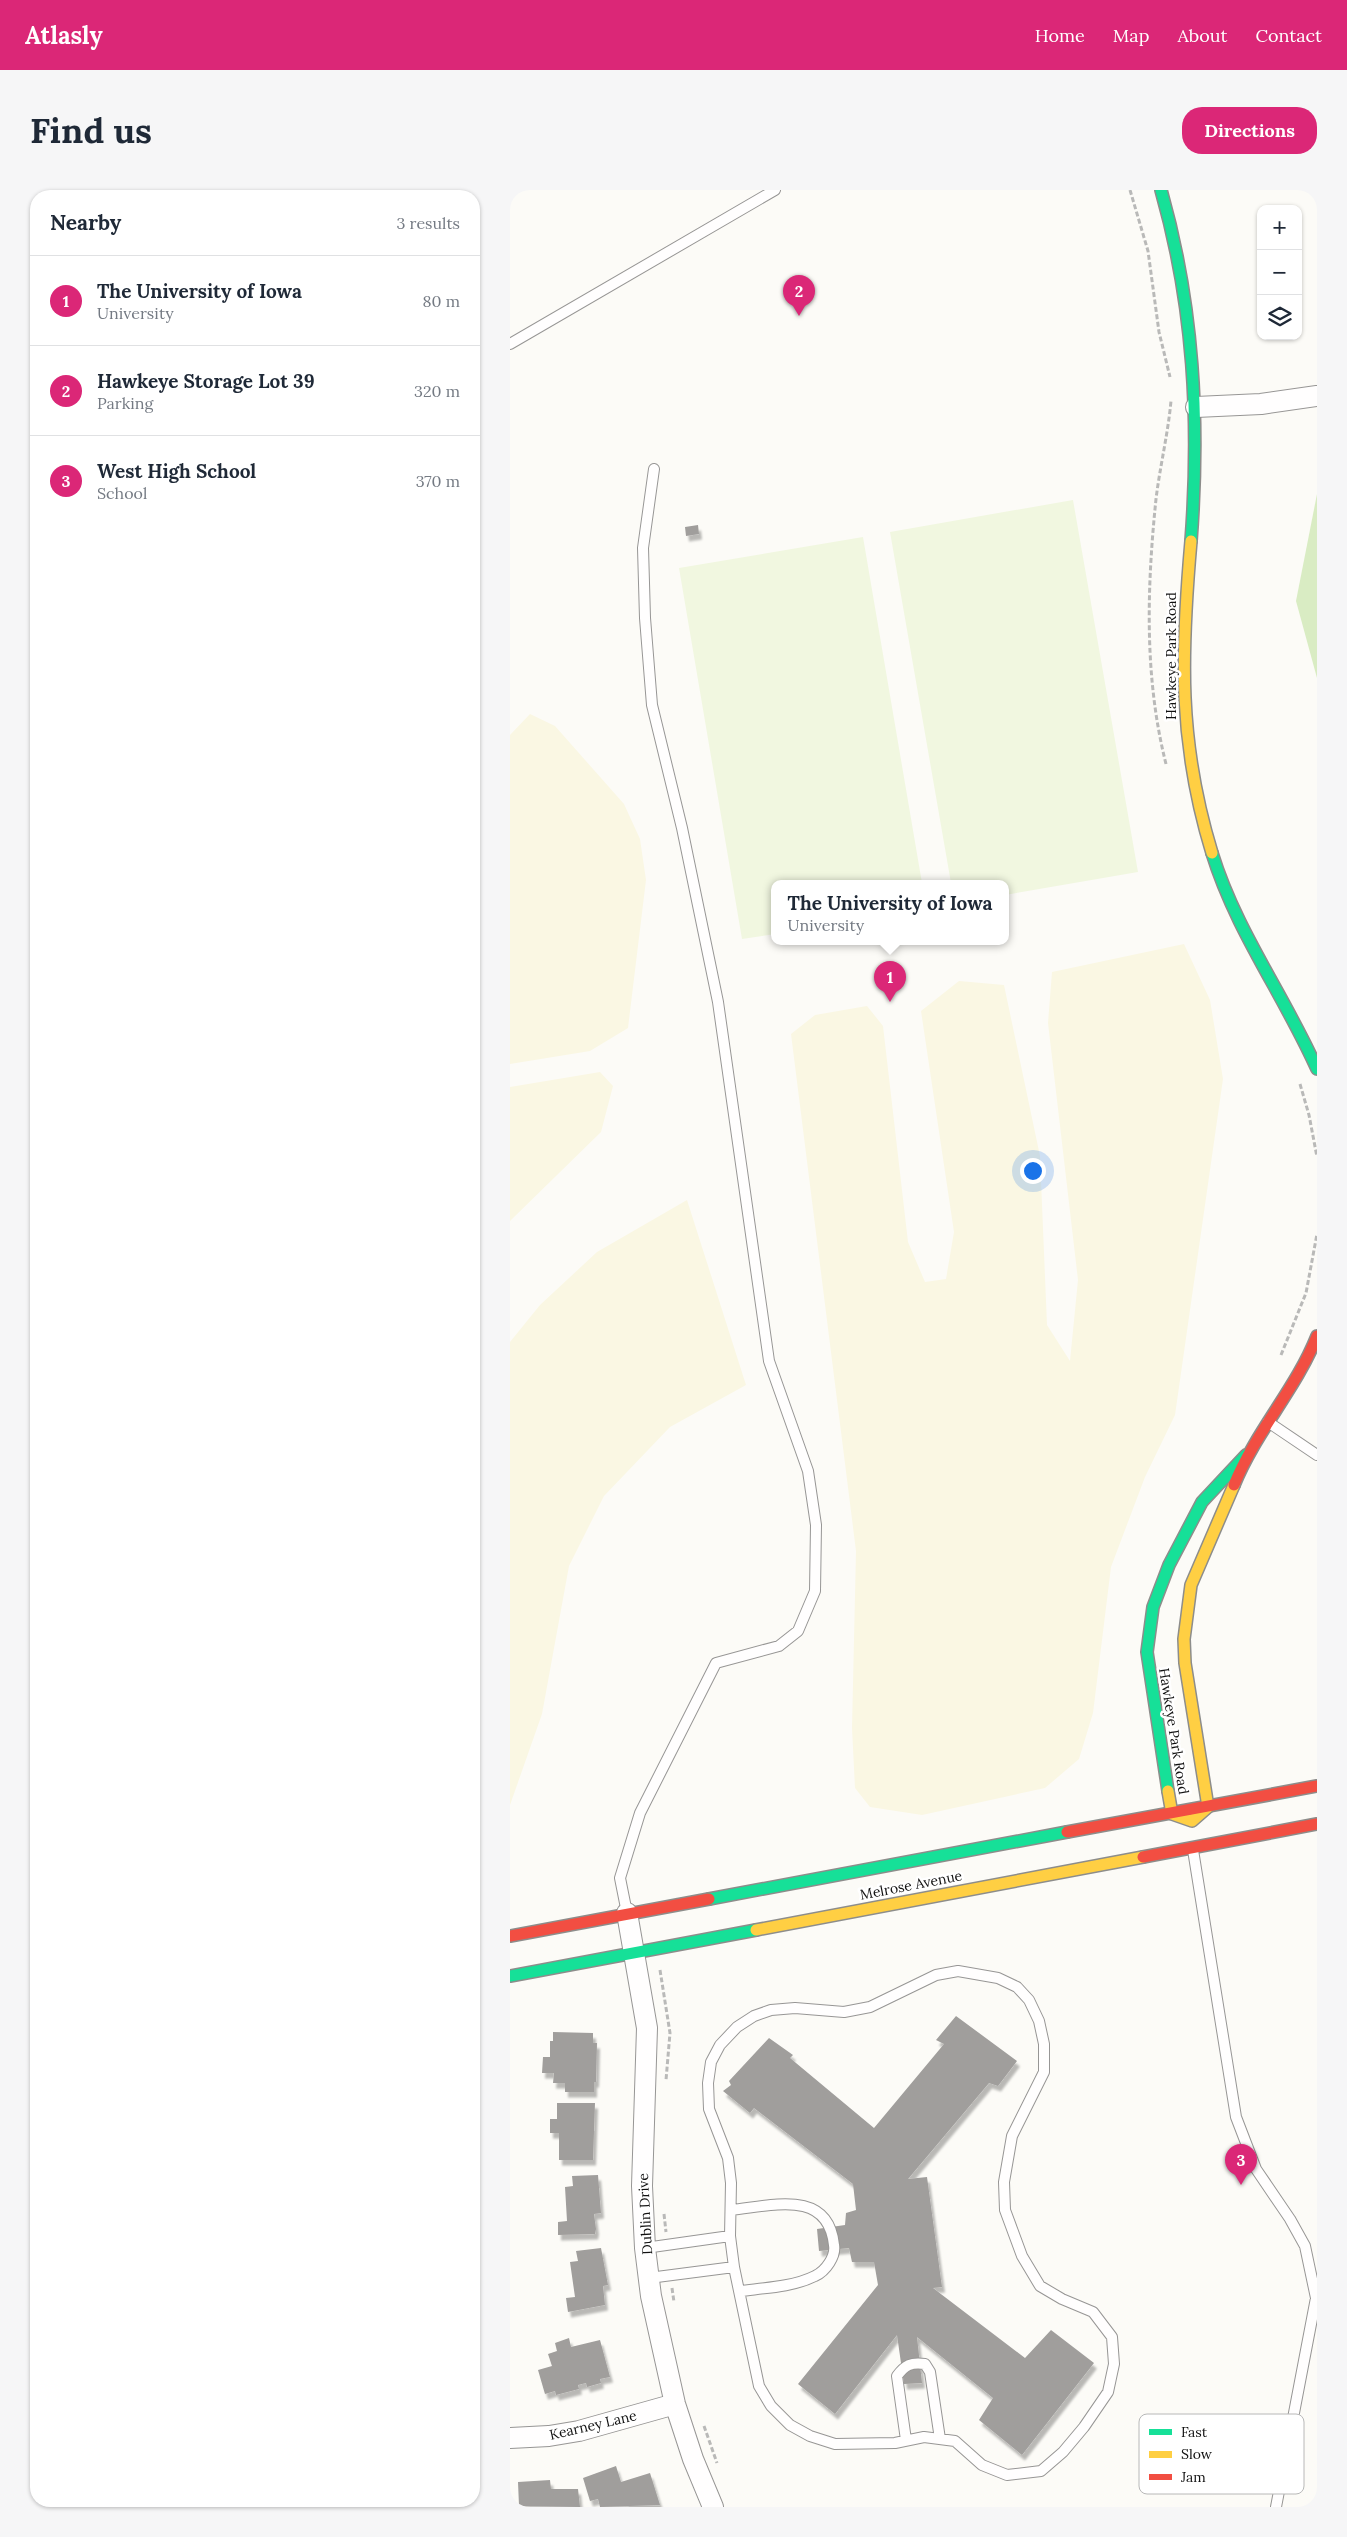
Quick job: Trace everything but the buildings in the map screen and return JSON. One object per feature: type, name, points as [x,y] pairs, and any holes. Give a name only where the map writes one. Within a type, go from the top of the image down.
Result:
[{"type":"street","name":"Hawkeye Park Road","points":[[1161,190],[1177,251],[1188,312],[1196,407],[1194,481],[1183,624],[1183,697],[1196,798],[1219,877],[1243,933],[1304,1037],[1317,1069]]},
{"type":"street","points":[[1196,407],[1261,404],[1317,396]]},
{"type":"street","name":"Hawkeye Park Road","points":[[1208,1807],[1184,1663],[1186,1613],[1191,1585],[1198,1562],[1246,1455],[1308,1359],[1317,1336]]},
{"type":"street","name":"Hawkeye Park Road","points":[[1192,1834],[1172,1814],[1149,1676],[1147,1652],[1153,1607],[1169,1565],[1202,1502],[1246,1455]]},
{"type":"street","name":"Melrose Avenue","points":[[510,1936],[1317,1786]]},
{"type":"street","points":[[1192,1834],[1208,1807]]},
{"type":"street","name":"Melrose Avenue","points":[[510,1976],[634,1952],[1192,1834],[1317,1824]]},
{"type":"street","name":"Dublin Drive","points":[[627,1914],[647,2028],[648,2059],[642,2130],[642,2186],[645,2248],[649,2278],[662,2350],[676,2404],[693,2459],[713,2507]]},
{"type":"street","name":"Kearney Lane","points":[[510,2438],[549,2436],[580,2431],[676,2404]]},
{"type":"lane","points":[[510,344],[775,190]]},
{"type":"lane","points":[[627,1914],[620,1878],[640,1813],[716,1663],[780,1646],[798,1631],[815,1591],[816,1525],[808,1471],[769,1361],[718,1002],[682,828],[652,704],[645,618],[644,548],[654,469]]},
{"type":"lane","points":[[1267,1422],[1317,1455]]},
{"type":"lane","points":[[1192,1834],[1236,2117],[1256,2169],[1290,2219],[1305,2246],[1316,2298],[1294,2414]]},
{"type":"lane","points":[[958,1971],[998,1978],[1017,1987],[1029,2000],[1039,2021],[1044,2044],[1044,2072],[1012,2136],[1004,2182],[1005,2210],[1022,2256],[1040,2286],[1062,2299],[1093,2312],[1112,2337],[1114,2364],[1108,2392],[1084,2427],[1063,2452],[1041,2471],[1007,2475],[982,2465],[955,2441],[924,2437],[858,2445],[835,2444],[810,2436],[790,2425],[770,2406],[758,2386],[734,2267],[730,2236],[731,2183],[728,2158],[709,2109],[708,2084],[711,2062],[720,2045],[737,2027],[754,2016],[772,2010],[795,2008],[844,2012],[870,2007],[936,1975],[958,1971]]},
{"type":"lane","points":[[731,2210],[787,2204],[805,2205],[819,2211],[826,2218],[831,2228],[835,2247],[828,2265],[817,2275],[800,2282],[740,2291]]},
{"type":"lane","points":[[645,2248],[730,2236]]},
{"type":"lane","points":[[649,2278],[734,2267]]},
{"type":"lane","points":[[906,2440],[897,2376],[904,2367],[914,2362],[925,2364],[930,2372],[940,2439]]},
{"type":"lane","points":[[1276,2507],[1278,2494]]},
{"type":"shaded area","points":[[530,714],[555,726],[624,804],[640,839],[646,880],[628,1028],[590,1051],[510,1064],[510,735]]},
{"type":"shaded area","points":[[1184,944],[1210,1000],[1223,1079],[1175,1415],[1145,1477],[1111,1567],[1093,1713],[1079,1759],[1045,1788],[922,1815],[870,1807],[855,1788],[852,1728],[856,1551],[791,1034],[815,1015],[867,1006],[883,1026],[908,1242],[925,1282],[946,1279],[954,1232],[921,1011],[959,981],[1004,985],[1040,1156],[1047,1325],[1070,1361],[1078,1280],[1048,1023],[1052,972]]},
{"type":"shaded area","points":[[600,1072],[613,1086],[601,1132],[510,1221],[510,1087]]},
{"type":"shaded area","points":[[687,1200],[746,1385],[670,1427],[604,1496],[569,1566],[542,1714],[510,1805],[510,1342],[540,1305],[597,1252]]},
{"type":"green space","points":[[1317,494],[1317,678],[1296,601]]},
{"type":"green space","points":[[1073,500],[1138,872],[1009,894],[1009,880],[950,880],[890,532]]},
{"type":"green space","points":[[863,537],[921,880],[771,880],[771,935],[742,939],[679,568]]},
{"type":"traffic: fast","points":[[1161,190],[1181,277],[1192,364],[1195,452],[1191,541]]},
{"type":"traffic: fast","points":[[1212,853],[1222,882],[1247,936],[1317,1069]]},
{"type":"traffic: fast","points":[[1168,1791],[1147,1652],[1153,1607],[1169,1565],[1202,1502],[1246,1455]]},
{"type":"traffic: fast","points":[[709,1899],[1067,1832]]},
{"type":"traffic: fast","points":[[510,1976],[756,1930]]},
{"type":"traffic: slow","points":[[1191,541],[1185,622],[1185,698],[1193,773],[1212,853]]},
{"type":"traffic: slow","points":[[1168,1791],[1172,1814],[1192,1821],[1208,1807],[1185,1663],[1184,1639],[1191,1585],[1234,1485]]},
{"type":"traffic: slow","points":[[756,1930],[1143,1857]]},
{"type":"traffic: jam","points":[[1234,1485],[1253,1446],[1298,1374],[1317,1336]]},
{"type":"traffic: jam","points":[[1067,1832],[1317,1786]]},
{"type":"traffic: jam","points":[[1143,1857],[1317,1824]]},
{"type":"traffic: jam","points":[[510,1936],[709,1899]]},
{"type":"place","name":"Hawkeye Storage Lot 39","points":[[799,316]]},
{"type":"place","name":"The University of Iowa","points":[[890,1002]]},
{"type":"place","name":"West High School","points":[[1241,2185]]}]
